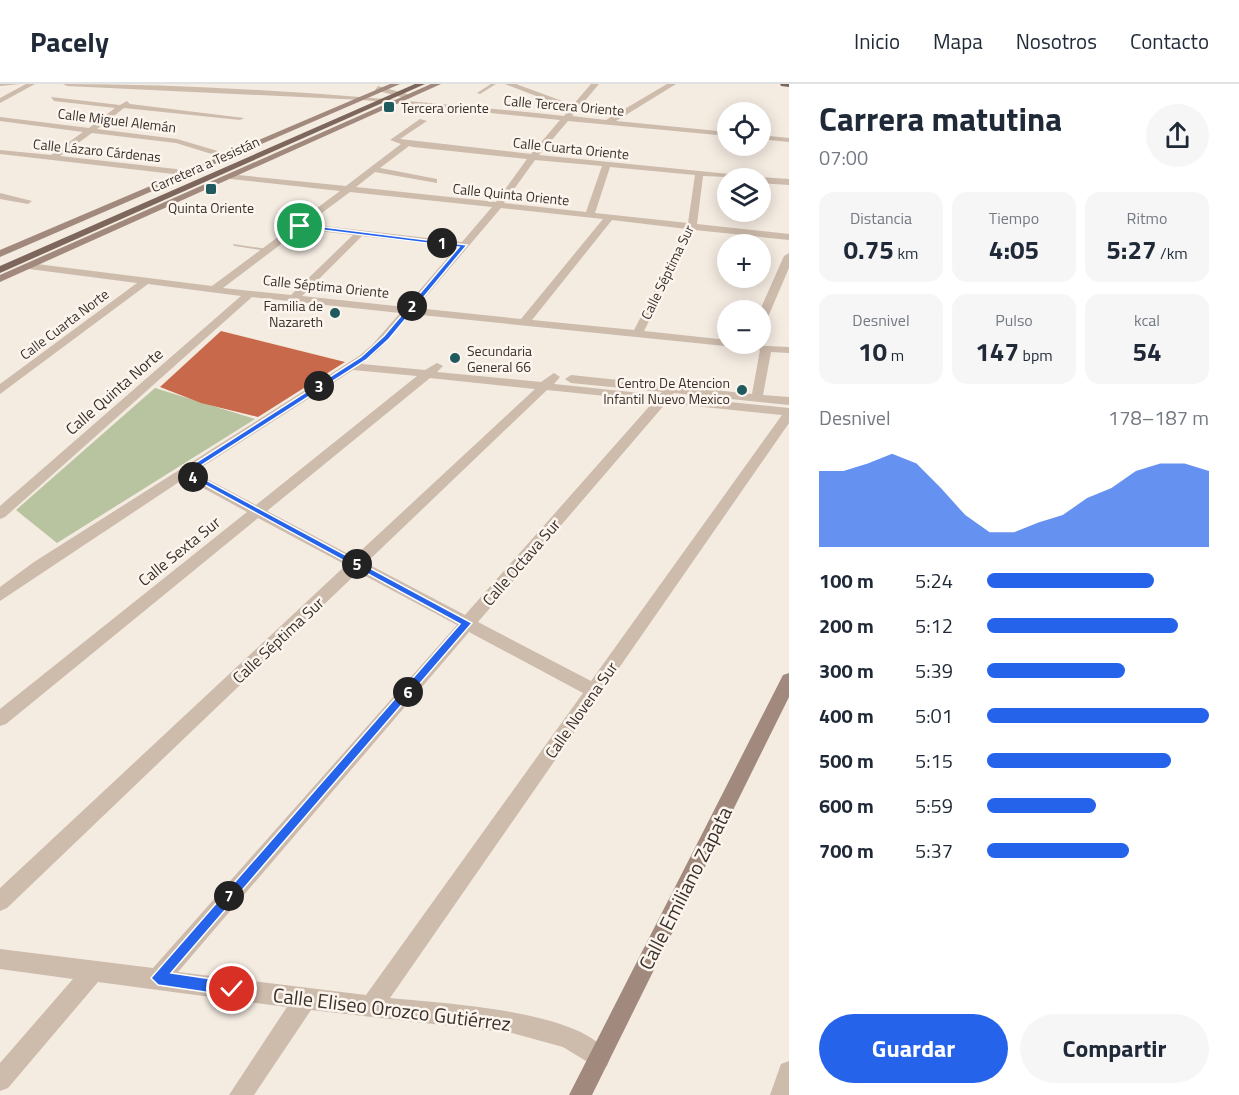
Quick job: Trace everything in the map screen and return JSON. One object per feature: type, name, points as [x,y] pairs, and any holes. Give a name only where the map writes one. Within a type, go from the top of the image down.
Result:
[{"type":"main road","points":[[0,254],[396,84]]},
{"type":"main road","name":"Carretera a Tesistán","points":[[0,270],[410,84]]},
{"type":"main road","name":"Carretera a Tesistán","points":[[0,263],[378,100],[421,84]]},
{"type":"main road","points":[[0,279],[437,84]]},
{"type":"main road","points":[[783,84],[789,85]]},
{"type":"main road","name":"Calle Emiliano Zapata","points":[[580,1095],[787,690]]},
{"type":"street","points":[[0,99],[25,84]]},
{"type":"street","points":[[0,99],[31,84]]},
{"type":"street","name":"Calle Tercera Oriente","points":[[67,84],[363,98],[395,103],[717,133]]},
{"type":"street","points":[[270,94],[279,84]]},
{"type":"street","points":[[509,84],[575,108]]},
{"type":"street","points":[[0,595],[6,584],[363,358],[386,337],[498,206],[532,159],[595,84]]},
{"type":"street","points":[[608,122],[672,84]]},
{"type":"street","points":[[378,88],[407,96],[409,99]]},
{"type":"street","points":[[54,99],[240,118]]},
{"type":"street","points":[[51,159],[124,105]]},
{"type":"street","name":"Calle Miguel Alemán","points":[[0,119],[177,141],[228,157]]},
{"type":"street","name":"Calle Cuarta Oriente","points":[[423,121],[394,140],[407,144],[532,159],[717,176]]},
{"type":"street","points":[[771,138],[789,140]]},
{"type":"street","points":[[216,290],[343,190],[407,144]]},
{"type":"street","points":[[0,159],[4,153]]},
{"type":"street","name":"Calle Lázaro Cárdenas","points":[[4,153],[191,173]]},
{"type":"street","points":[[589,216],[607,165]]},
{"type":"street","points":[[372,169],[434,182]]},
{"type":"street","name":"Calle Séptima Sur","points":[[637,334],[692,227],[699,174]]},
{"type":"street","name":"Calle Quinta Oriente","points":[[231,176],[789,237]]},
{"type":"street","points":[[771,181],[789,183]]},
{"type":"street","points":[[0,196],[28,201]]},
{"type":"street","points":[[524,322],[609,218]]},
{"type":"street","points":[[300,226],[464,245]]},
{"type":"street","points":[[294,298],[359,234]]},
{"type":"street","points":[[770,300],[789,256]]},
{"type":"street","name":"Calle Séptima Oriente","points":[[29,266],[250,294],[717,342]]},
{"type":"street","name":"Calle Cuarta Norte","points":[[0,390],[146,281]]},
{"type":"street","name":"Calle Quinta Norte","points":[[0,514],[250,294]]},
{"type":"street","name":"Calle Séptima Oriente","points":[[771,348],[789,350]]},
{"type":"street","points":[[757,398],[765,354]]},
{"type":"street","points":[[363,358],[431,370]]},
{"type":"street","points":[[351,366],[431,370],[667,394],[789,413]]},
{"type":"street","name":"Calle Sexta Sur","points":[[0,719],[431,370]]},
{"type":"street","name":"Calle Séptima Sur","points":[[0,901],[549,382]]},
{"type":"street","points":[[667,394],[789,401]]},
{"type":"street","name":"Calle Octava Sur","points":[[158,978],[667,394]]},
{"type":"street","name":"Calle Novena Sur","points":[[371,1006],[789,413]]},
{"type":"street","points":[[185,472],[594,691]]},
{"type":"street","name":"Calle Eliseo Orozco Gutiérrez","points":[[0,959],[306,999],[512,1022],[568,1038],[599,1058]]},
{"type":"street","points":[[0,1080],[95,970]]},
{"type":"street","points":[[240,1095],[306,999]]},
{"type":"street","points":[[781,1095],[789,1072]]},
{"type":"lane","points":[[0,85],[18,84]]},
{"type":"lane","points":[[479,93],[494,84]]},
{"type":"lane","points":[[235,245],[267,250]]},
{"type":"green space","points":[[155,388],[255,419],[57,543],[16,510]]},
{"type":"building","points":[[221,331],[345,362],[258,417],[201,403],[160,387]]},
{"type":"place","name":"Tercera oriente","points":[[389,107]]},
{"type":"place","name":"Quinta Oriente","points":[[211,189]]},
{"type":"place","name":"Familia de Nazareth","points":[[335,313]]},
{"type":"place","name":"Secundaria General 66","points":[[455,358]]},
{"type":"place","name":"Centro De Atencion Infantil Nuevo Mexico","points":[[742,390]]},
{"type":"route","points":[[232,989],[158,978],[467,623],[185,472],[363,358],[386,337],[464,245],[300,226]]}]
